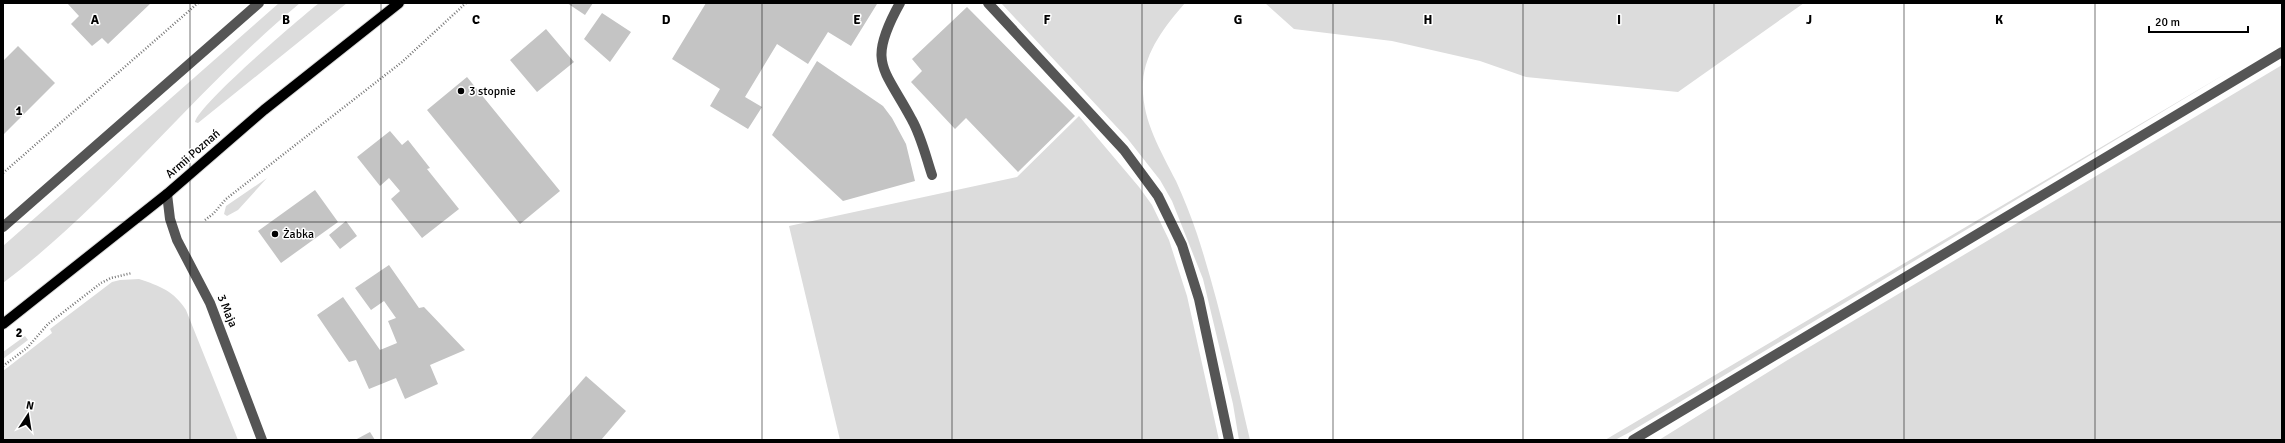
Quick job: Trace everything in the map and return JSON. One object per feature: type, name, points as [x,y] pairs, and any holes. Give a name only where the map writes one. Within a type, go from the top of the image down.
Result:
[{"type":"main road","name":"Armii Poznań","points":[[3,324],[167,194],[264,110],[399,3]]},
{"type":"street","points":[[3,227],[259,3]]},
{"type":"street","points":[[900,3],[886,31],[881,47],[881,62],[886,77],[913,121],[932,175]]},
{"type":"street","points":[[988,3],[1124,150],[1158,196],[1182,245],[1199,299],[1229,440]]},
{"type":"street","points":[[1633,440],[2282,52]]},
{"type":"street","name":"3 Maja","points":[[167,194],[170,219],[177,240],[210,303],[262,440]]},
{"type":"path","points":[[3,174],[198,3]]},
{"type":"path","points":[[205,220],[213,214],[226,199],[402,62],[466,3]]},
{"type":"path","points":[[3,366],[27,348],[48,324],[101,283],[111,278],[132,273]]},
{"type":"shaded area","points":[[279,3],[300,3],[225,72],[81,217],[43,251],[3,283],[3,246]]},
{"type":"shaded area","points":[[319,3],[347,3],[198,123],[195,122],[213,98],[272,43]]},
{"type":"shaded area","points":[[1001,3],[1185,3],[1164,29],[1152,49],[1145,71],[1143,96],[1148,121],[1190,214],[1205,259],[1232,362],[1250,440],[1239,440],[1233,404],[1203,279],[1172,201],[1160,180],[1127,138]]},
{"type":"shaded area","points":[[1265,3],[1804,3],[1678,92],[1526,77],[1480,61],[1392,41],[1294,29]]},
{"type":"shaded area","points":[[2282,65],[2282,440],[1659,440],[1786,361]]},
{"type":"shaded area","points":[[2230,71],[1630,432],[1615,440],[1605,440]]},
{"type":"shaded area","points":[[1079,116],[1139,187],[1152,205],[1169,240],[1187,296],[1219,440],[840,440],[789,226],[1017,177]]},
{"type":"shaded area","points":[[267,178],[238,210],[227,216],[224,214],[226,206]]},
{"type":"shaded area","points":[[139,279],[166,290],[177,298],[186,310],[238,440],[3,440],[3,371],[52,333],[50,329],[112,282]]},
{"type":"shaded area","points":[[25,336],[28,340],[3,359],[3,352]]},
{"type":"building","points":[[67,3],[151,3],[108,44],[102,38],[92,46],[71,24],[79,16]]},
{"type":"building","points":[[567,3],[593,3],[585,15]]},
{"type":"building","points":[[706,3],[877,4],[851,46],[828,32],[808,64],[777,44],[745,97],[762,107],[748,129],[710,106],[720,89],[672,59]]},
{"type":"building","points":[[967,7],[1075,116],[1018,172],[966,118],[955,129],[911,82],[922,71],[912,59]]},
{"type":"building","points":[[602,13],[631,32],[610,62],[584,39]]},
{"type":"building","points":[[546,29],[574,62],[537,92],[510,60]]},
{"type":"building","points":[[18,46],[55,83],[3,135],[3,61]]},
{"type":"building","points":[[817,61],[883,106],[892,118],[906,144],[915,181],[843,201],[772,135]]},
{"type":"building","points":[[467,77],[560,191],[520,224],[427,110]]},
{"type":"building","points":[[390,131],[402,145],[408,140],[430,168],[427,169],[459,209],[422,238],[391,199],[400,191],[389,178],[380,186],[357,157]]},
{"type":"building","points":[[315,190],[338,222],[281,263],[258,231]]},
{"type":"building","points":[[346,221],[357,236],[340,249],[329,235]]},
{"type":"building","points":[[389,265],[419,308],[424,307],[465,350],[430,365],[438,384],[405,399],[396,378],[369,389],[356,360],[349,362],[317,315],[343,297],[380,350],[397,343],[388,321],[396,318],[384,301],[371,310],[355,288]]},
{"type":"building","points":[[586,376],[626,411],[601,440],[530,440]]},
{"type":"building","points":[[370,432],[375,440],[355,440]]},
{"type":"place","name":"3 stopnie","points":[[461,91]]},
{"type":"place","name":"Żabka","points":[[275,234]]}]
